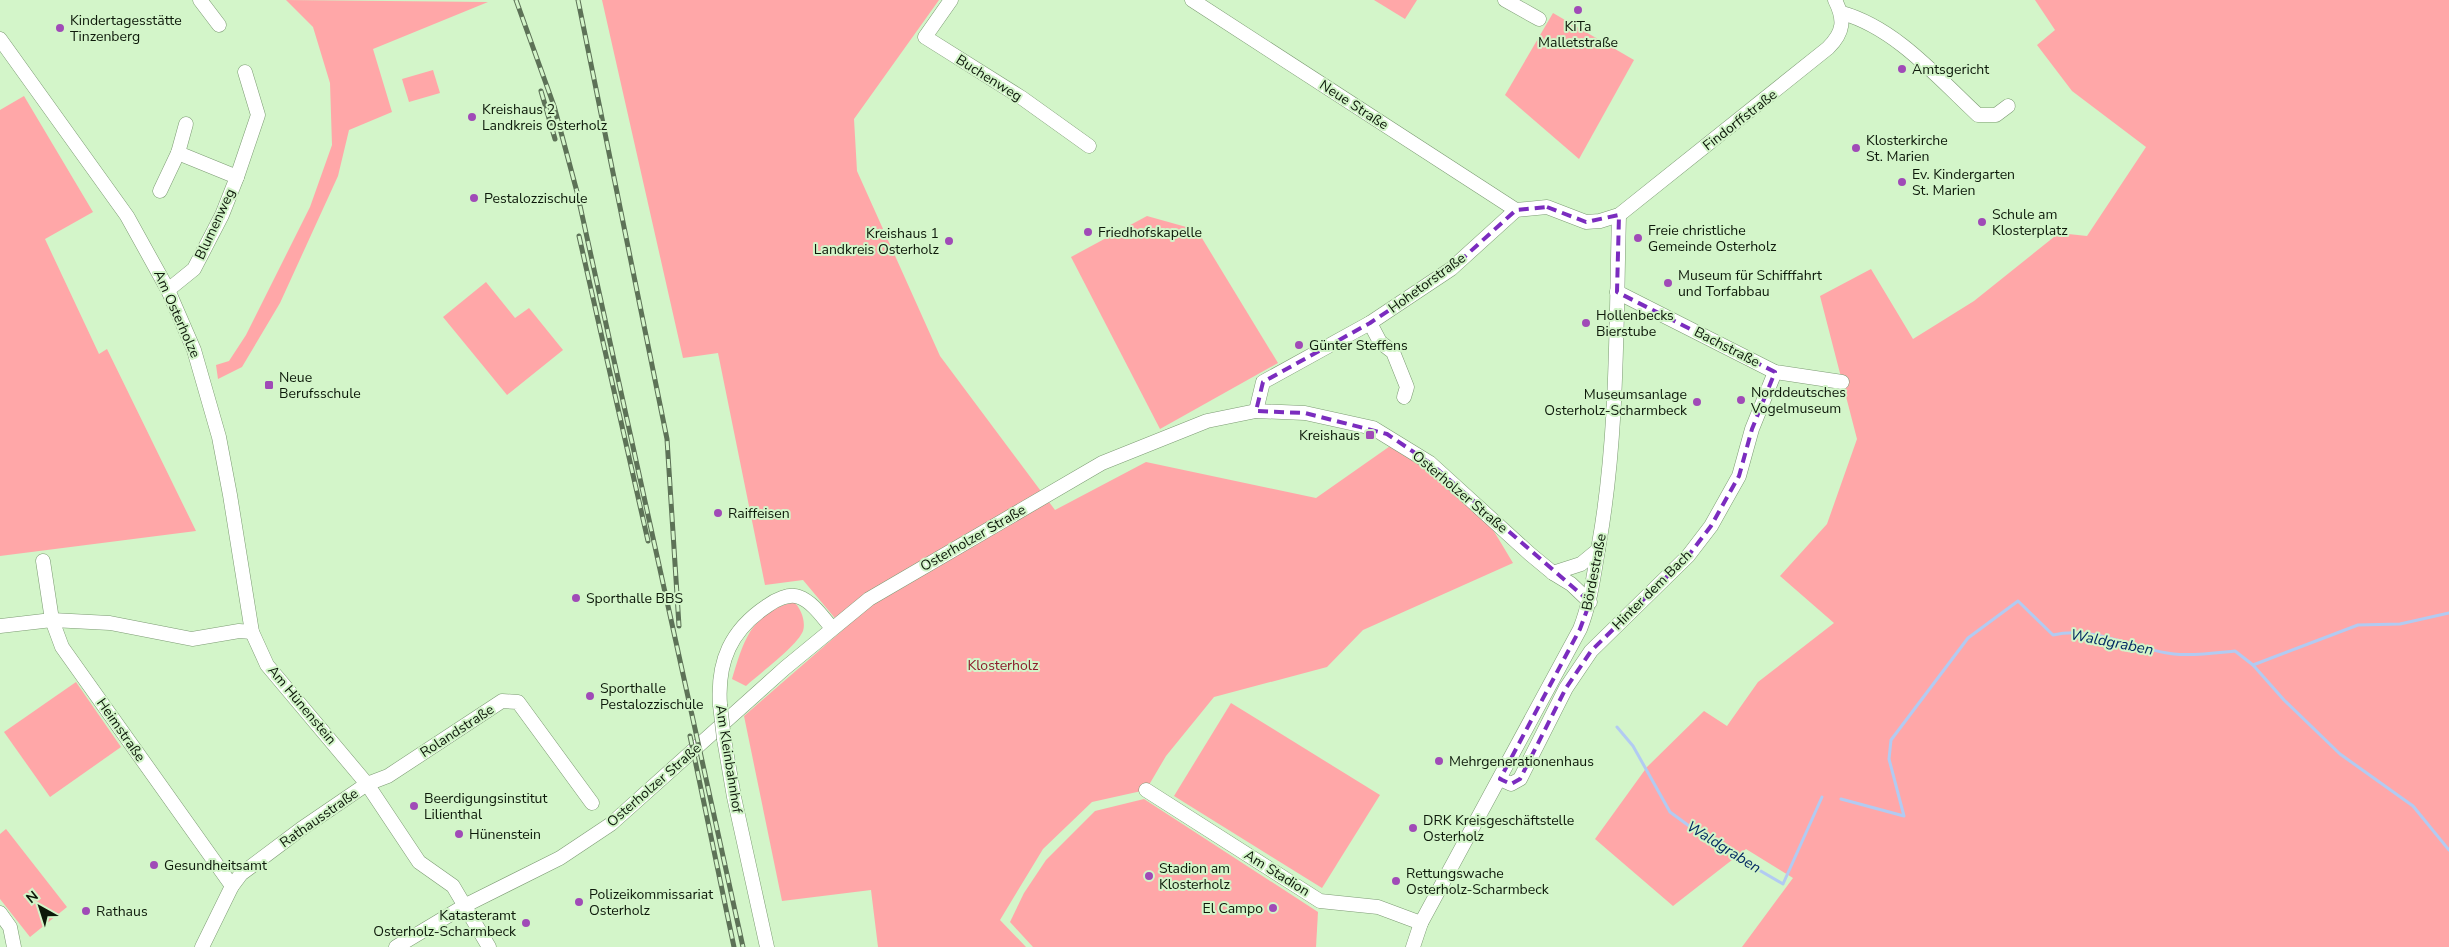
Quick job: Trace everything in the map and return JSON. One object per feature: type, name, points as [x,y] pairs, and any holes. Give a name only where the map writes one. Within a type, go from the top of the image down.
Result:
[{"type":"street","points":[[200,0],[219,25]]},
{"type":"street","name":"Buchenweg","points":[[951,0],[925,37],[1022,98],[1089,146]]},
{"type":"street","name":"Neue Straße","points":[[1192,0],[1516,210]]},
{"type":"street","points":[[1505,0],[1539,19]]},
{"type":"street","points":[[1835,0],[1842,13],[1860,18],[1884,32],[1925,66],[1978,116],[1996,115],[2008,106]]},
{"type":"street","name":"Findorffstraße","points":[[1619,215],[1828,48],[1837,39],[1842,29],[1842,13]]},
{"type":"street","name":"Am Osterholze","points":[[0,39],[127,216],[168,290],[194,350],[216,428],[230,494],[252,632]]},
{"type":"street","name":"Blumenweg","points":[[168,290],[194,269],[222,215],[237,177],[258,115],[245,72]]},
{"type":"street","points":[[160,191],[178,153],[186,124]]},
{"type":"street","name":"Blumenweg","points":[[178,153],[237,177]]},
{"type":"street","points":[[1516,210],[1547,207],[1586,222],[1600,221],[1619,215]]},
{"type":"street","name":"Hohetorstraße","points":[[1256,411],[1263,382],[1370,323],[1451,269],[1516,210]]},
{"type":"street","name":"Bördestraße","points":[[1413,947],[1421,924],[1580,629],[1590,602],[1605,514],[1613,426],[1619,215]]},
{"type":"street","name":"Bachstraße","points":[[1617,292],[1775,372],[1842,382]]},
{"type":"street","points":[[1370,323],[1380,342],[1393,352],[1407,386],[1404,397]]},
{"type":"street","name":"Hinter dem Bach","points":[[1500,779],[1511,784],[1520,779],[1566,688],[1591,651],[1688,556],[1712,526],[1739,476],[1752,429],[1775,372]]},
{"type":"street","name":"Osterholzer Straße","points":[[396,947],[466,906],[560,858],[611,824],[832,628],[869,599],[1102,462],[1207,421],[1256,411],[1305,413],[1373,428],[1387,434],[1430,463],[1553,573],[1571,584],[1590,602]]},
{"type":"street","points":[[1553,573],[1581,564],[1598,550]]},
{"type":"street","name":"Heimstraße","points":[[43,561],[52,620],[62,647],[232,886]]},
{"type":"street","name":"Am Kleinbahnhof","points":[[767,947],[734,797],[724,739],[720,705],[722,667],[736,632],[752,616],[777,599],[798,596],[810,602],[832,628]]},
{"type":"street","points":[[0,626],[52,620],[110,623],[192,639],[239,631],[252,632]]},
{"type":"street","name":"Am Hünenstein","points":[[252,632],[268,665],[367,784],[419,862],[453,886],[489,947]]},
{"type":"street","name":"Rolandstraße","points":[[367,784],[388,776],[502,701],[518,702],[592,803]]},
{"type":"street","name":"Rathausstraße","points":[[202,947],[232,886],[241,874],[367,784]]},
{"type":"street","name":"Am Stadion","points":[[1146,790],[1320,901],[1378,907],[1421,924]]},
{"type":"street","points":[[0,913],[10,927],[14,947]]},
{"type":"highlighted area","points":[[1547,207],[1586,222],[1619,215],[1617,292],[1775,372],[1752,429],[1739,476],[1711,526],[1688,556],[1591,651],[1566,688],[1520,779],[1511,784],[1500,779],[1580,629],[1590,602],[1430,463],[1387,434],[1305,413],[1256,411],[1263,382],[1370,323],[1451,269],[1516,210]]},
{"type":"green space","points":[[286,0],[488,2],[373,49],[392,112],[349,130],[338,176],[280,303],[242,367],[218,379],[216,365],[229,361],[246,335],[310,207],[332,145],[330,83],[313,27]]},
{"type":"green space","name":"Klosterholz","points":[[602,0],[939,0],[854,119],[857,171],[940,356],[1055,510],[1146,462],[1316,498],[1393,444],[1483,513],[1513,563],[1363,630],[1327,667],[1214,697],[1166,756],[1146,790],[1092,802],[1043,849],[1000,920],[1026,947],[878,947],[871,890],[782,901],[744,716],[844,629],[803,580],[765,585],[718,353],[683,358]]},
{"type":"green space","points":[[1374,0],[1417,0],[1405,19]]},
{"type":"green space","points":[[2035,0],[2449,0],[2449,947],[1742,947],[1793,878],[1746,849],[1673,906],[1595,839],[1647,767],[1704,711],[1727,726],[1758,682],[1834,623],[1780,576],[1827,524],[1857,439],[1820,296],[1871,269],[1913,339],[1974,301],[2059,233],[2087,236],[2146,147],[2072,91],[2037,45],[2055,30]]},
{"type":"green space","points":[[1553,13],[1634,60],[1579,159],[1505,95]]},
{"type":"green space","points":[[433,70],[440,93],[409,102],[402,79]]},
{"type":"green space","points":[[24,96],[93,212],[45,239],[99,354],[107,349],[196,531],[0,556],[0,110]]},
{"type":"green space","points":[[1147,216],[1197,230],[1278,363],[1160,429],[1071,257]]},
{"type":"green space","points":[[486,282],[515,318],[529,308],[563,350],[507,395],[443,317]]},
{"type":"green space","points":[[794,602],[799,608],[803,619],[804,627],[799,637],[786,652],[746,686],[732,679],[751,630],[768,613]]},
{"type":"green space","points":[[76,682],[121,747],[50,797],[4,732]]},
{"type":"green space","points":[[1231,703],[1380,795],[1322,888],[1174,796]]},
{"type":"green space","name":"Stadion am Klosterholz","points":[[1144,799],[1318,912],[1316,947],[1033,947],[1010,922],[1024,893],[1046,860],[1095,811]]},
{"type":"green space","points":[[6,829],[67,907],[30,937],[0,899],[0,834]]},
{"type":"waterway","name":"Waldgraben","points":[[1841,799],[1904,816],[1889,759],[1891,740],[1968,638],[2018,601],[2053,635],[2084,633],[2159,652],[2182,655],[2235,651],[2253,665],[2358,625],[2400,624],[2449,613]]},
{"type":"waterway","points":[[2253,665],[2284,700],[2340,754],[2413,806],[2449,850]]},
{"type":"waterway","name":"Waldgraben","points":[[1617,727],[1633,746],[1670,812],[1711,842],[1783,884],[1822,797]]},
{"type":"railway","points":[[516,0],[554,106],[577,192],[743,947]]},
{"type":"railway","points":[[578,0],[667,439],[679,626]]},
{"type":"railway","points":[[541,91],[555,139]]},
{"type":"railway","points":[[579,236],[648,541]]},
{"type":"railway","points":[[690,736],[734,947]]},
{"type":"place","name":"KiTa Malletstraße","points":[[1578,10]]},
{"type":"place","name":"Kindertagesstätte Tinzenberg","points":[[60,28]]},
{"type":"place","name":"Amtsgericht","points":[[1902,69]]},
{"type":"place","name":"Kreishaus 2 Landkreis Osterholz","points":[[472,117]]},
{"type":"place","name":"Klosterkirche St. Marien","points":[[1856,148]]},
{"type":"place","name":"Ev. Kindergarten St. Marien","points":[[1902,182]]},
{"type":"place","name":"Pestalozzischule","points":[[474,198]]},
{"type":"place","name":"Schule am Klosterplatz","points":[[1982,222]]},
{"type":"place","name":"Friedhofskapelle","points":[[1088,232]]},
{"type":"place","name":"Freie christliche Gemeinde Osterholz","points":[[1638,238]]},
{"type":"place","name":"Kreishaus 1 Landkreis Osterholz","points":[[949,241]]},
{"type":"place","name":"Museum für Schifffahrt und Torfabbau","points":[[1668,283]]},
{"type":"place","name":"Hollenbecks Bierstube","points":[[1586,323]]},
{"type":"place","name":"Günter Steffens","points":[[1299,345]]},
{"type":"place","name":"Neue Berufsschule","points":[[269,385]]},
{"type":"place","name":"Norddeutsches Vogelmuseum","points":[[1741,400]]},
{"type":"place","name":"Museumsanlage Osterholz-Scharmbeck","points":[[1697,402]]},
{"type":"place","name":"Kreishaus","points":[[1370,435]]},
{"type":"place","name":"Raiffeisen","points":[[718,513]]},
{"type":"place","name":"Sporthalle BBS","points":[[576,598]]},
{"type":"place","name":"Sporthalle Pestalozzischule","points":[[590,696]]},
{"type":"place","name":"Mehrgenerationenhaus","points":[[1439,761]]},
{"type":"place","name":"Beerdigungsinstitut Lilienthal","points":[[414,806]]},
{"type":"place","name":"DRK Kreisgeschäftstelle Osterholz","points":[[1413,828]]},
{"type":"place","name":"Hünenstein","points":[[459,834]]},
{"type":"place","name":"Gesundheitsamt","points":[[154,865]]},
{"type":"place","name":"Stadion am Klosterholz","points":[[1149,876]]},
{"type":"place","name":"Rettungswache Osterholz-Scharmbeck","points":[[1396,881]]},
{"type":"place","name":"Polizeikommissariat Osterholz","points":[[579,902]]},
{"type":"place","name":"El Campo","points":[[1273,908]]},
{"type":"place","name":"Rathaus","points":[[86,911]]},
{"type":"place","name":"Katasteramt Osterholz-Scharmbeck","points":[[526,923]]}]
